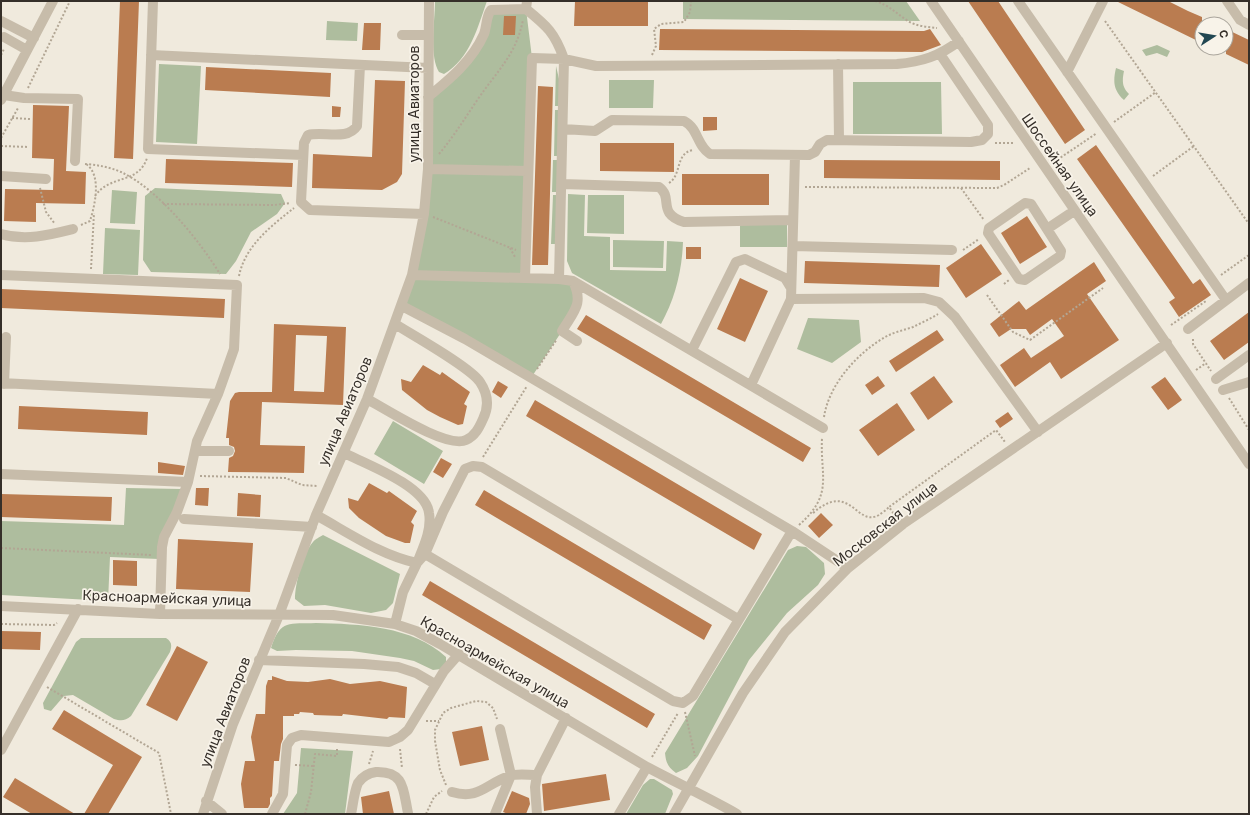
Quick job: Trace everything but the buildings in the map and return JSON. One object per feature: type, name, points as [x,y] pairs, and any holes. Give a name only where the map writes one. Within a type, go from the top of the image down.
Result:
[{"type":"street","points":[[53,1],[2,97],[78,99],[75,162]]},
{"type":"street","points":[[153,1],[148,149],[303,155]]},
{"type":"street","name":"улица Авиаторов","points":[[203,814],[206,801],[233,724],[279,615],[316,515],[367,399],[412,275],[424,214],[428,167],[429,1]]},
{"type":"street","name":"Шоссейная улица","points":[[931,1],[1044,169],[1246,454],[1249,464]]},
{"type":"street","points":[[1018,1],[1143,183],[1226,300]]},
{"type":"street","points":[[1067,72],[1104,1]]},
{"type":"street","points":[[1227,1],[1240,20],[1249,25]]},
{"type":"street","points":[[428,97],[457,74],[472,54],[484,33],[491,10],[502,5],[526,5],[545,24],[557,39],[564,59],[559,278]]},
{"type":"street","points":[[1,21],[34,38]]},
{"type":"street","points":[[402,35],[428,35]]},
{"type":"street","points":[[4,37],[27,50]]},
{"type":"street","points":[[520,280],[526,254],[532,58],[564,59],[596,66],[917,63],[940,54],[959,41]]},
{"type":"street","points":[[563,130],[595,131],[612,120],[684,121],[690,124],[704,150],[710,154],[809,156],[815,152],[820,144],[827,140],[971,142],[982,140],[988,134],[988,125],[940,54]]},
{"type":"street","points":[[152,55],[428,68]]},
{"type":"street","points":[[838,64],[840,140]]},
{"type":"street","points":[[360,65],[357,126],[353,132],[347,135],[316,133],[308,136],[304,143],[301,202],[310,210],[424,214]]},
{"type":"street","points":[[751,385],[791,299],[795,156]]},
{"type":"street","points":[[428,167],[528,171]]},
{"type":"street","points":[[1,176],[41,178]]},
{"type":"street","points":[[562,184],[659,186],[665,193],[669,213],[673,218],[684,222],[793,220]]},
{"type":"street","points":[[1026,204],[1031,204],[1061,251],[1060,256],[1025,280],[1019,279],[989,230],[1026,204]]},
{"type":"street","points":[[1047,229],[1074,211]]},
{"type":"street","points":[[1,234],[15,238],[44,236],[73,229]]},
{"type":"street","points":[[793,246],[952,250]]},
{"type":"street","points":[[692,350],[736,262],[740,259],[745,259],[785,278],[791,288]]},
{"type":"street","points":[[1,275],[237,285],[234,349],[218,394],[197,441],[188,480],[177,512],[164,538],[160,614]]},
{"type":"street","points":[[412,275],[520,280],[559,278],[573,281],[823,428]]},
{"type":"street","points":[[573,281],[578,292],[579,302],[562,331],[577,341]]},
{"type":"street","points":[[1188,329],[1249,283]]},
{"type":"street","points":[[791,299],[924,298],[939,302],[955,317],[1038,432]]},
{"type":"street","points":[[402,306],[531,378],[792,531],[848,568]]},
{"type":"street","points":[[367,399],[428,432],[451,441],[466,440],[478,431],[486,412],[487,396],[480,381],[464,368],[395,324]]},
{"type":"street","points":[[6,337],[2,383],[218,394]]},
{"type":"street","name":"Московская улица","points":[[674,814],[743,693],[785,632],[848,568],[903,524],[1167,343]]},
{"type":"street","points":[[1216,379],[1249,354]]},
{"type":"street","points":[[1223,390],[1249,382]]},
{"type":"street","points":[[195,450],[229,451]]},
{"type":"street","points":[[344,453],[415,491],[424,501],[429,512],[429,526],[426,541],[403,592],[395,624]]},
{"type":"street","points":[[417,563],[425,554],[443,512],[465,469],[473,466],[482,467],[738,619]]},
{"type":"street","points":[[1,474],[188,480]]},
{"type":"street","points":[[316,515],[374,548],[397,558],[417,563]]},
{"type":"street","points":[[184,520],[312,527]]},
{"type":"street","points":[[425,554],[673,701],[683,703],[693,696],[792,531]]},
{"type":"street","name":"Красноармейская улица","points":[[1,606],[160,614],[332,615],[395,624],[416,631],[459,654],[566,718],[649,763],[678,784],[690,788],[737,814]]},
{"type":"street","points":[[3,744],[39,682],[78,609]]},
{"type":"street","points":[[272,814],[282,794],[287,745],[292,738],[301,735],[389,742],[400,737],[414,720],[444,671],[459,654]]},
{"type":"street","points":[[259,660],[364,664],[398,668],[416,673],[435,684]]},
{"type":"street","points":[[537,814],[535,787],[537,775],[566,718]]},
{"type":"street","points":[[495,814],[511,775],[500,729]]},
{"type":"street","points":[[619,814],[649,763]]},
{"type":"street","points":[[351,814],[358,783],[364,776],[374,772],[391,773],[398,779],[403,787],[408,813]]},
{"type":"street","points":[[452,792],[463,795],[475,794],[489,788],[511,775],[537,775]]},
{"type":"street","points":[[206,801],[222,814]]},
{"type":"path","points":[[1,138],[24,98],[70,1]]},
{"type":"path","points":[[648,66],[656,46],[654,30],[661,24],[684,22],[690,12],[691,1]]},
{"type":"path","points":[[875,1],[895,10],[908,21],[916,25],[938,28],[942,33]]},
{"type":"path","points":[[428,167],[456,134],[478,98],[503,67],[520,36],[526,5]]},
{"type":"path","points":[[1098,11],[1249,224]]},
{"type":"path","points":[[1044,169],[1156,92]]},
{"type":"path","points":[[12,118],[30,119]]},
{"type":"path","points":[[1,146],[29,147]]},
{"type":"path","points":[[1143,183],[1194,146]]},
{"type":"path","points":[[94,196],[100,189],[113,181],[131,177],[144,167],[148,149]]},
{"type":"path","points":[[659,186],[672,181],[682,156],[688,151],[704,150]]},
{"type":"path","points":[[75,162],[109,167],[131,177],[162,204],[204,249],[225,284]]},
{"type":"path","points":[[85,164],[92,168],[95,175],[91,278]]},
{"type":"path","points":[[794,187],[997,188],[1030,168]]},
{"type":"path","points":[[41,178],[46,212],[55,224],[73,229],[90,221],[94,209]]},
{"type":"path","points":[[952,250],[962,250],[989,230],[961,188]]},
{"type":"path","points":[[162,204],[274,205],[301,202]]},
{"type":"path","points":[[237,285],[241,266],[256,242],[301,202]]},
{"type":"path","points":[[424,214],[526,254]]},
{"type":"path","points":[[1212,281],[1249,255]]},
{"type":"path","points":[[987,295],[1013,332],[1030,340],[1103,288]]},
{"type":"path","points":[[1171,325],[1219,291]]},
{"type":"path","points":[[810,515],[821,497],[825,477],[821,459],[826,405],[840,379],[863,353],[887,336],[914,327],[946,307]]},
{"type":"path","points":[[473,466],[485,455],[531,378],[562,331]]},
{"type":"path","points":[[188,480],[286,478],[302,485],[329,486]]},
{"type":"path","points":[[792,531],[810,515],[830,502],[838,500],[848,503],[862,516],[870,518],[878,516],[889,507]]},
{"type":"path","points":[[1,548],[162,555]]},
{"type":"path","points":[[39,682],[160,753],[171,814]]},
{"type":"path","points":[[452,792],[444,783],[435,741],[435,730],[443,713],[457,706],[476,702],[486,702],[493,708],[500,729]]},
{"type":"path","points":[[683,703],[696,761]]},
{"type":"path","points":[[649,763],[683,703]]},
{"type":"path","points":[[400,737],[403,787]]},
{"type":"path","points":[[305,814],[311,792],[315,754],[337,756],[338,738]]},
{"type":"path","points":[[364,776],[377,741]]},
{"type":"path","points":[[285,765],[314,766]]},
{"type":"path","points":[[426,814],[434,797],[442,791],[452,792]]},
{"type":"green space","points":[[435,1],[487,1],[467,51],[453,68],[444,74],[439,72],[434,57],[433,38]]},
{"type":"green space","points":[[683,1],[906,1],[920,21],[683,19]]},
{"type":"green space","points":[[526,9],[532,58],[525,277],[573,281],[578,292],[562,331],[531,378],[402,306],[424,214],[428,97],[472,54],[489,12]]},
{"type":"green space","points":[[327,21],[358,23],[357,41],[326,40]]},
{"type":"green space","points":[[1157,45],[1170,51],[1167,57],[1157,53],[1146,56],[1142,50]]},
{"type":"green space","points":[[159,64],[201,66],[197,144],[156,142]]},
{"type":"green space","points":[[556,66],[559,79],[559,106],[555,106]]},
{"type":"green space","points":[[1116,68],[1124,71],[1123,84],[1129,94],[1124,100],[1118,93],[1115,85],[1114,77]]},
{"type":"green space","points":[[609,80],[654,80],[653,108],[609,108]]},
{"type":"green space","points":[[853,82],[941,82],[942,134],[853,134]]},
{"type":"green space","points":[[555,110],[559,110],[558,156],[554,156]]},
{"type":"green space","points":[[553,160],[558,160],[557,192],[552,192]]},
{"type":"green space","points":[[155,188],[281,194],[285,203],[277,214],[251,232],[236,261],[226,274],[151,272],[143,260],[145,196]]},
{"type":"green space","points":[[112,190],[137,192],[135,224],[110,223]]},
{"type":"green space","points":[[568,194],[585,195],[584,236],[610,237],[610,270],[666,271],[667,241],[683,242],[677,284],[670,305],[661,324],[572,273],[567,261]]},
{"type":"green space","points":[[553,195],[557,195],[556,244],[551,244]]},
{"type":"green space","points":[[588,195],[624,195],[624,234],[587,233]]},
{"type":"green space","points":[[787,224],[787,247],[740,247],[740,225]]},
{"type":"green space","points":[[105,228],[140,230],[138,275],[103,274]]},
{"type":"green space","points":[[613,240],[664,241],[663,268],[613,267]]},
{"type":"green space","points":[[808,318],[859,320],[861,342],[832,363],[797,349]]},
{"type":"green space","points":[[393,421],[443,451],[424,484],[374,454]]},
{"type":"green space","points":[[126,488],[182,489],[159,559],[110,557],[108,601],[1,595],[1,521],[124,525]]},
{"type":"green space","points":[[323,535],[400,574],[393,603],[386,610],[371,613],[325,605],[304,606],[295,599],[298,577],[306,553],[314,541]]},
{"type":"green space","points":[[797,546],[806,547],[824,563],[825,574],[818,585],[787,613],[749,660],[698,756],[687,768],[676,773],[668,764],[665,753],[788,550]]},
{"type":"green space","points":[[316,623],[350,624],[402,633],[433,647],[446,657],[446,664],[441,669],[433,670],[414,661],[352,651],[277,651],[271,648],[278,632],[287,625]]},
{"type":"green space","points":[[81,638],[166,638],[170,642],[170,652],[131,716],[127,719],[114,719],[73,695],[64,696],[51,711],[44,709],[43,703],[76,642]]},
{"type":"green space","points":[[301,748],[353,751],[345,814],[283,814],[297,793]]},
{"type":"green space","points":[[650,779],[654,779],[672,790],[673,794],[665,814],[626,814],[643,785]]}]
